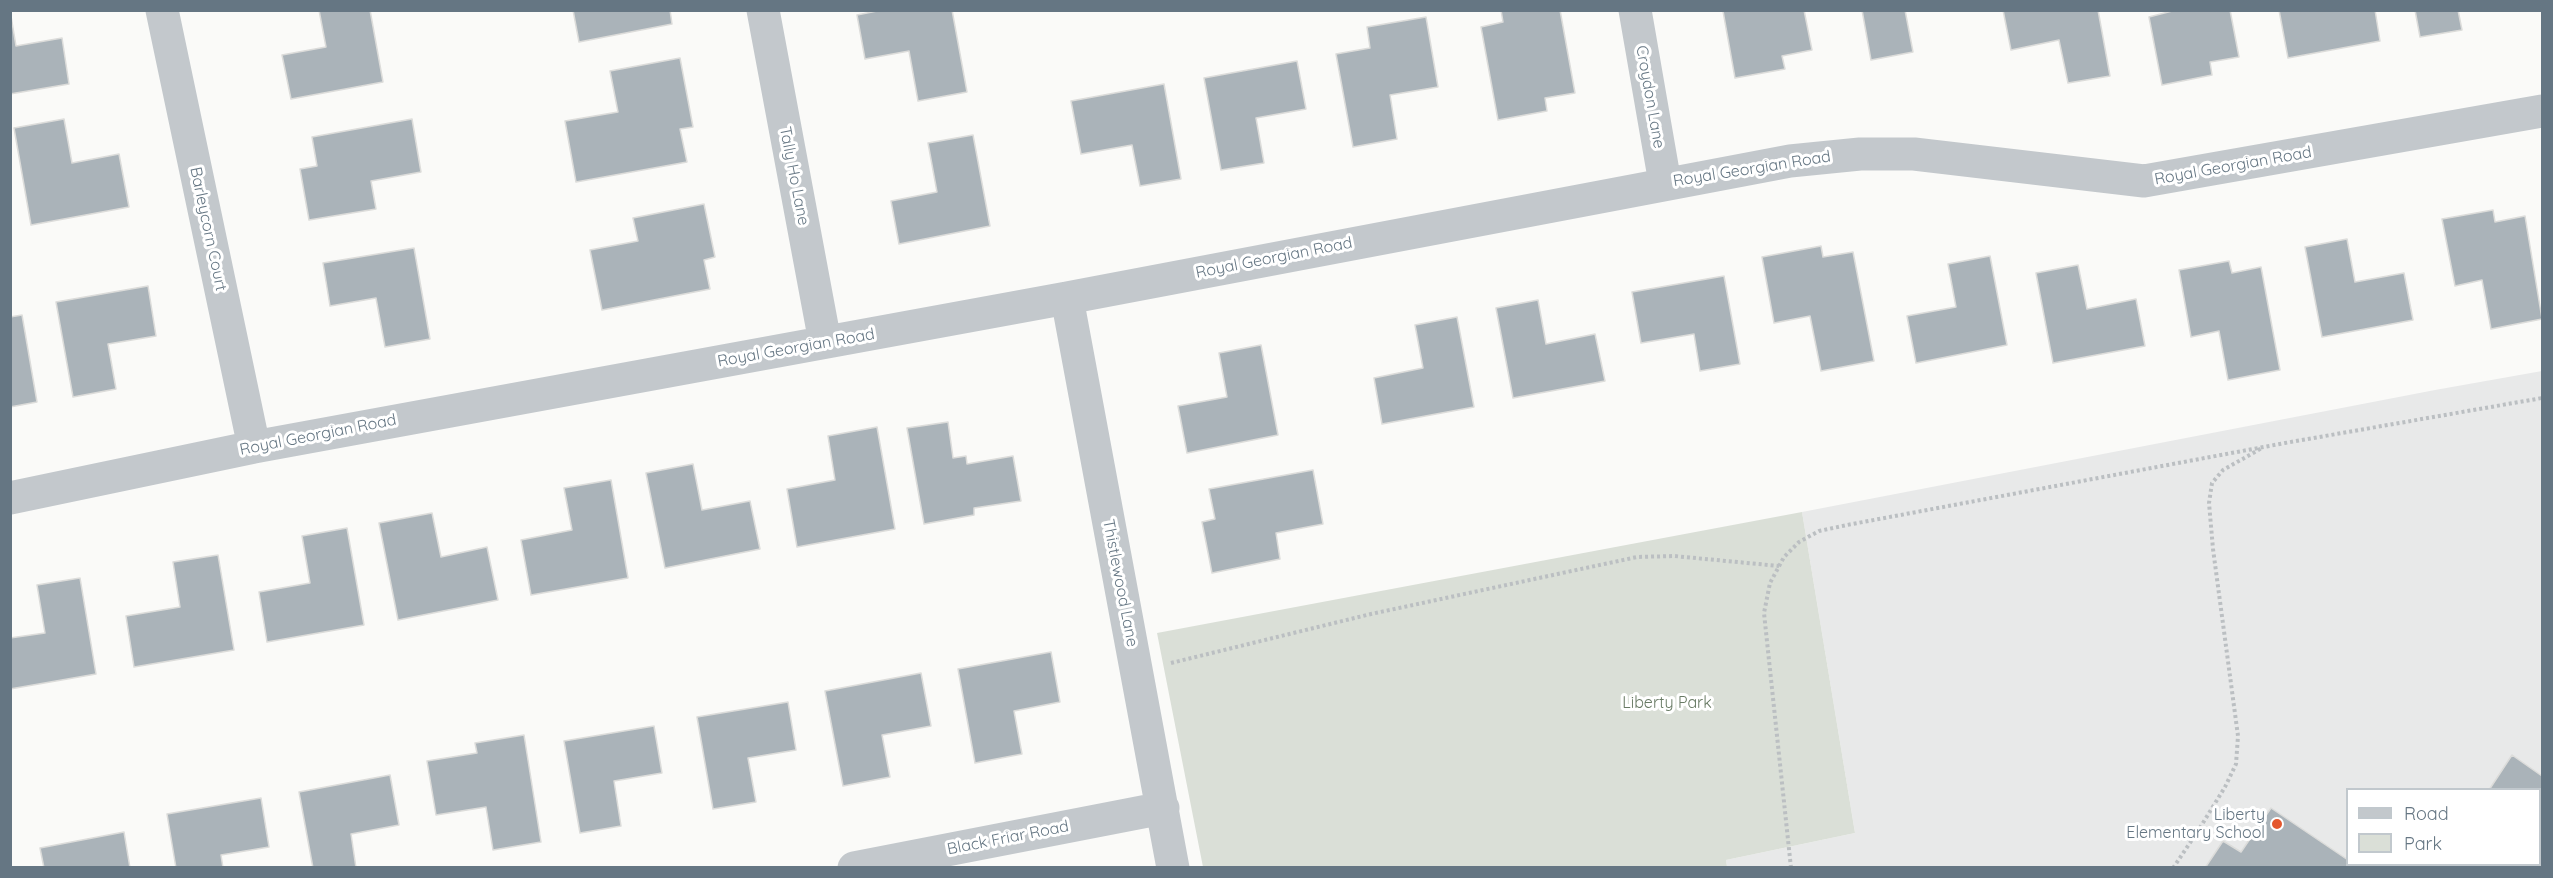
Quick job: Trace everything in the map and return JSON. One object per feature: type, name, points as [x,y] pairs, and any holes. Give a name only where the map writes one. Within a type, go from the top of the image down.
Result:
[{"type":"street","name":"Barleycorn Court","points":[[162,10],[254,447]]},
{"type":"street","name":"Tally Ho Lane","points":[[763,10],[825,342]]},
{"type":"street","name":"Croydon Lane","points":[[1635,10],[1665,183]]},
{"type":"street","name":"Royal Georgian Road","points":[[10,498],[254,447],[1067,298],[1790,161],[1871,154],[1914,154],[2144,181],[2542,111]]},
{"type":"street","name":"Thistlewood Lane","points":[[1067,298],[1173,867]]},
{"type":"street","name":"Black Friar Road","points":[[854,867],[1162,808]]},
{"type":"path","points":[[1791,867],[1764,613],[1770,583],[1784,557],[1799,542],[1819,531],[2265,446],[2542,398]]},
{"type":"path","points":[[2173,867],[2198,831],[2236,764],[2238,736],[2213,549],[2210,502],[2212,483],[2223,470],[2265,446]]},
{"type":"path","points":[[1137,672],[1371,614],[1637,556],[1674,556],[1779,566]]},
{"type":"shaded area","points":[[2542,371],[2542,867],[1727,868],[1726,860],[1855,833],[1802,512]]},
{"type":"green space","name":"Liberty Park","points":[[1802,512],[1855,833],[1726,860],[1727,867],[1203,867],[1157,633]]},
{"type":"building","points":[[10,10],[16,46],[62,38],[69,84],[10,94]]},
{"type":"building","points":[[319,10],[370,10],[383,82],[291,99],[282,55],[326,47]]},
{"type":"building","points":[[573,10],[670,10],[672,24],[579,42]]},
{"type":"building","points":[[882,10],[952,10],[967,92],[918,101],[909,51],[865,59],[857,15]]},
{"type":"building","points":[[1501,10],[1560,10],[1575,93],[1545,98],[1547,111],[1498,120],[1481,27],[1503,22]]},
{"type":"building","points":[[1804,10],[1812,50],[1782,56],[1785,69],[1735,78],[1723,11]]},
{"type":"building","points":[[1862,10],[1905,10],[1913,52],[1871,60]]},
{"type":"building","points":[[2003,10],[2098,10],[2110,76],[2068,83],[2059,40],[2011,50]]},
{"type":"building","points":[[2176,10],[2230,10],[2239,57],[2210,62],[2212,75],[2162,85],[2149,17]]},
{"type":"building","points":[[2279,10],[2375,10],[2380,41],[2288,58]]},
{"type":"building","points":[[2415,10],[2458,10],[2462,30],[2420,37]]},
{"type":"building","points":[[1426,17],[1438,87],[1390,95],[1397,139],[1353,147],[1336,54],[1370,48],[1367,27]]},
{"type":"building","points":[[680,58],[693,127],[680,129],[687,162],[576,182],[565,121],[618,112],[610,71]]},
{"type":"building","points":[[1297,61],[1306,109],[1256,118],[1264,163],[1221,170],[1204,78]]},
{"type":"building","points":[[1164,84],[1181,179],[1140,186],[1132,145],[1081,154],[1071,101]]},
{"type":"building","points":[[64,119],[72,163],[119,154],[129,207],[31,225],[14,128]]},
{"type":"building","points":[[412,119],[421,172],[371,181],[376,209],[309,220],[300,169],[317,166],[312,137]]},
{"type":"building","points":[[973,135],[990,226],[899,244],[891,201],[937,192],[928,143]]},
{"type":"building","points":[[704,204],[715,257],[704,260],[710,289],[602,310],[590,250],[638,241],[633,218]]},
{"type":"building","points":[[2493,210],[2495,222],[2525,216],[2542,319],[2491,329],[2482,280],[2455,286],[2442,219]]},
{"type":"building","points":[[2347,239],[2355,282],[2404,273],[2413,320],[2322,337],[2305,247]]},
{"type":"building","points":[[1821,246],[1823,257],[1853,252],[1874,361],[1821,371],[1810,316],[1774,323],[1762,257]]},
{"type":"building","points":[[414,248],[430,339],[385,347],[376,298],[330,306],[323,263]]},
{"type":"building","points":[[1990,256],[2007,345],[1916,363],[1907,316],[1956,307],[1948,264]]},
{"type":"building","points":[[2229,261],[2232,273],[2261,267],[2280,370],[2228,380],[2219,331],[2191,337],[2179,270]]},
{"type":"building","points":[[2078,265],[2087,309],[2136,299],[2145,346],[2053,363],[2036,273]]},
{"type":"building","points":[[1724,276],[1740,364],[1700,371],[1694,334],[1641,343],[1632,292]]},
{"type":"building","points":[[148,286],[156,336],[108,344],[116,389],[73,397],[56,302]]},
{"type":"building","points":[[1538,300],[1546,344],[1595,334],[1605,381],[1513,398],[1496,308]]},
{"type":"building","points":[[22,315],[37,402],[10,407],[10,317]]},
{"type":"building","points":[[1457,317],[1474,407],[1382,424],[1374,378],[1423,368],[1415,325]]},
{"type":"building","points":[[1261,345],[1278,435],[1187,453],[1178,406],[1227,397],[1219,353]]},
{"type":"building","points":[[948,422],[953,458],[966,456],[967,464],[1013,456],[1021,501],[974,508],[974,515],[924,524],[907,428]]},
{"type":"building","points":[[877,427],[895,529],[797,547],[787,489],[835,480],[828,436]]},
{"type":"building","points":[[693,464],[702,510],[750,501],[760,549],[665,568],[646,473]]},
{"type":"building","points":[[1313,470],[1323,524],[1276,533],[1280,559],[1212,573],[1202,522],[1215,519],[1209,489]]},
{"type":"building","points":[[611,480],[628,578],[531,595],[521,540],[572,530],[564,488]]},
{"type":"building","points":[[432,513],[441,557],[487,547],[498,600],[398,620],[379,523]]},
{"type":"building","points":[[347,528],[364,625],[267,642],[259,592],[310,583],[302,536]]},
{"type":"building","points":[[218,555],[234,650],[134,667],[126,616],[180,607],[173,562]]},
{"type":"building","points":[[80,578],[96,674],[10,689],[10,638],[45,633],[37,585]]},
{"type":"building","points":[[1051,652],[1060,702],[1014,711],[1022,754],[975,763],[958,669]]},
{"type":"building","points":[[921,673],[931,726],[882,735],[890,777],[843,786],[825,691]]},
{"type":"building","points":[[788,702],[796,750],[748,758],[756,802],[713,809],[697,717]]},
{"type":"building","points":[[654,726],[662,773],[614,781],[621,826],[580,833],[564,741]]},
{"type":"building","points":[[524,735],[541,842],[493,850],[486,807],[436,815],[427,761],[477,753],[475,743]]},
{"type":"building","points":[[2512,755],[2542,776],[2542,868],[2436,868],[2437,866],[2541,866],[2541,788],[2490,788]]},
{"type":"building","points":[[390,775],[399,825],[351,834],[356,868],[313,868],[299,792]]},
{"type":"building","points":[[261,798],[269,847],[221,855],[223,868],[176,868],[167,814]]},
{"type":"building","name":"Liberty Elementary School","points":[[2271,808],[2346,859],[2346,866],[2358,868],[2205,868],[2223,841],[2241,852]]},
{"type":"building","points":[[124,832],[130,868],[44,868],[40,848]]},
{"type":"place","name":"Liberty Elementary School","points":[[2277,824]]}]
